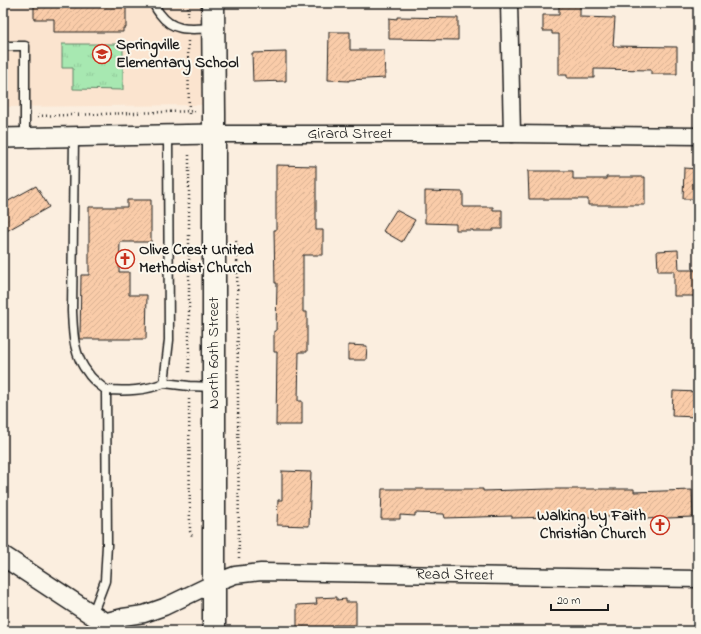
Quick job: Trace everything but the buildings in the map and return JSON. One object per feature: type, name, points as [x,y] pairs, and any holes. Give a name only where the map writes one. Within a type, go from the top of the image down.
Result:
[{"type":"main road","name":"North 60th Street","points":[[213,3],[214,631]]},
{"type":"street","points":[[509,3],[512,134]]},
{"type":"street","name":"Girard Street","points":[[3,138],[214,134],[512,134],[698,136]]},
{"type":"street","points":[[3,556],[104,622]]},
{"type":"street","name":"Read Street","points":[[104,622],[144,614],[164,607],[214,583],[235,575],[261,572],[698,580]]},
{"type":"lane","points":[[154,3],[155,8],[172,26],[188,29],[213,28]]},
{"type":"lane","points":[[3,46],[24,46],[25,138]]},
{"type":"lane","points":[[164,383],[170,340],[168,135]]},
{"type":"lane","points":[[74,137],[72,303],[74,339],[79,358],[88,374],[106,390],[133,391],[152,388],[164,383],[214,387]]},
{"type":"lane","points":[[104,622],[108,545],[106,390]]},
{"type":"path","points":[[25,116],[189,111],[188,3]]},
{"type":"shaded area","name":"Springville Elementary School","points":[[3,3],[201,3],[202,105],[3,107]]},
{"type":"green space","points":[[62,44],[123,44],[123,90],[73,89],[73,68],[62,68]]},
{"type":"place","name":"Springville Elementary School","points":[[102,54]]},
{"type":"place","name":"Olive Crest United Methodist Church","points":[[125,259]]},
{"type":"place","name":"Walking by Faith Christian Church","points":[[660,525]]}]
